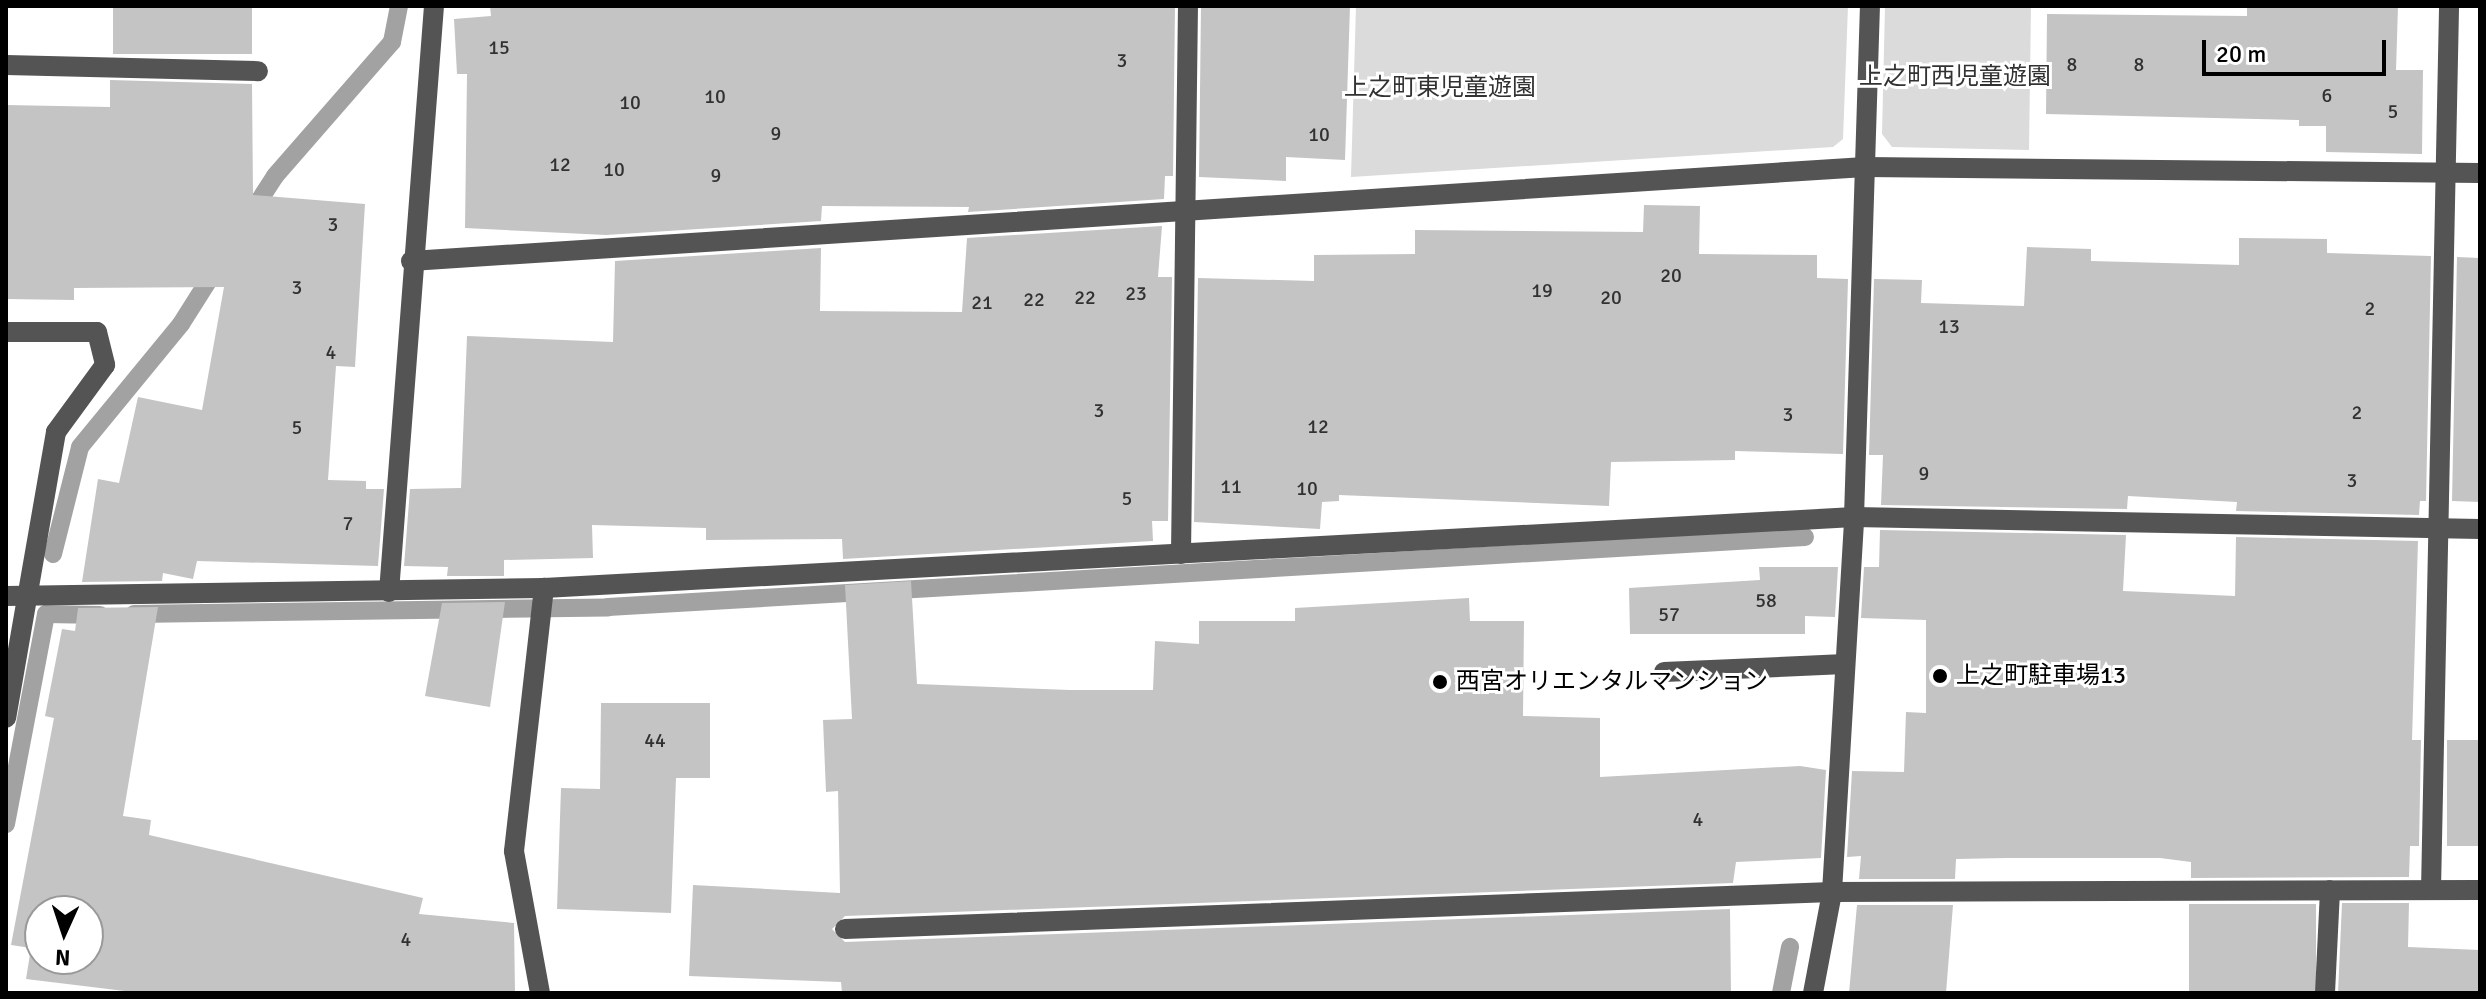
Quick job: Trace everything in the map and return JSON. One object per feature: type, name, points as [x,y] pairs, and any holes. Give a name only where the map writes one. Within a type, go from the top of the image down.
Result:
[{"type":"street","points":[[389,592],[411,261],[434,6]]},
{"type":"street","points":[[1181,554],[1188,6]]},
{"type":"street","points":[[1813,993],[1832,892],[1854,517],[1870,6]]},
{"type":"street","points":[[2431,890],[2435,528],[2449,6]]},
{"type":"street","points":[[6,65],[258,71]]},
{"type":"street","points":[[411,261],[1865,167],[2480,173]]},
{"type":"street","points":[[6,332],[97,332],[105,365],[56,432],[16,596],[6,718]]},
{"type":"street","points":[[16,596],[543,592],[1854,517],[2480,529]]},
{"type":"street","points":[[540,993],[514,851],[543,592]]},
{"type":"street","points":[[1664,672],[1845,664]]},
{"type":"street","points":[[2325,993],[2330,890]]},
{"type":"street","points":[[845,929],[1832,892],[2480,890]]},
{"type":"green space","name":"上之町東児童遊園","points":[[1356,6],[1848,6],[1843,139],[1833,147],[1351,177]]},
{"type":"green space","name":"上之町西児童遊園","points":[[1885,6],[2031,6],[2029,150],[1892,147],[1882,134]]},
{"type":"building","points":[[113,6],[252,6],[252,54],[113,54]]},
{"type":"building","points":[[490,6],[1175,6],[1173,176],[1165,176],[1164,199],[968,212],[969,207],[822,206],[821,221],[606,235],[465,228],[467,74],[457,74],[454,19],[491,16]]},
{"type":"building","points":[[1201,6],[1350,6],[1345,160],[1286,157],[1286,181],[1199,177]]},
{"type":"building","points":[[2247,6],[2398,6],[2396,70],[2423,70],[2422,154],[2326,152],[2326,126],[2299,126],[2299,120],[2046,114],[2047,14],[2247,16]]},
{"type":"building","points":[[110,80],[252,84],[253,195],[365,204],[355,367],[336,366],[328,480],[366,481],[366,489],[384,489],[378,566],[197,561],[193,579],[163,573],[162,581],[82,582],[98,479],[119,483],[138,397],[202,410],[224,287],[74,288],[74,300],[6,299],[6,105],[110,107]]},
{"type":"building","points":[[1644,205],[1700,206],[1699,254],[1817,255],[1817,278],[1848,279],[1843,454],[1735,451],[1735,460],[1611,462],[1609,506],[1339,495],[1339,501],[1322,502],[1320,529],[1194,522],[1198,278],[1314,281],[1314,255],[1415,254],[1415,230],[1643,232]]},
{"type":"building","points":[[1162,226],[1158,277],[1172,277],[1168,521],[1152,521],[1153,541],[843,559],[842,539],[706,540],[706,528],[592,525],[593,558],[504,560],[504,576],[447,576],[448,567],[404,566],[410,489],[461,488],[467,336],[613,342],[615,261],[821,248],[820,311],[962,312],[967,238]]},
{"type":"building","points":[[2239,238],[2327,239],[2327,253],[2431,256],[2426,501],[2420,501],[2419,515],[2236,511],[2237,502],[2128,496],[2127,509],[1881,505],[1883,455],[1869,455],[1874,279],[1922,280],[1921,303],[2024,306],[2027,247],[2091,249],[2091,261],[2239,265]]},
{"type":"building","points":[[2457,257],[2480,258],[2480,502],[2452,501]]},
{"type":"building","points":[[1880,530],[2126,535],[2123,591],[2235,596],[2236,537],[2418,541],[2412,740],[2421,740],[2419,846],[2410,846],[2409,877],[2191,878],[2191,862],[2160,858],[2007,858],[1956,859],[1955,879],[1859,879],[1861,856],[1847,857],[1852,771],[1904,772],[1906,712],[1926,713],[1926,620],[1861,618],[1864,567],[1879,567]]},
{"type":"building","points":[[1759,567],[1838,567],[1835,617],[1805,616],[1805,634],[1630,634],[1629,588],[1760,580]]},
{"type":"building","points":[[911,581],[917,684],[1070,690],[1153,690],[1155,641],[1199,644],[1199,621],[1295,621],[1295,608],[1469,598],[1470,621],[1524,621],[1523,716],[1600,718],[1600,777],[1800,766],[1826,770],[1821,858],[1736,862],[1733,883],[845,916],[832,929],[845,942],[1730,909],[1731,993],[842,993],[841,982],[689,976],[693,885],[840,893],[838,791],[826,792],[823,720],[852,719],[845,585]]},
{"type":"building","points":[[505,602],[490,707],[425,696],[442,603]]},
{"type":"building","points":[[158,607],[123,816],[151,820],[149,835],[423,898],[419,914],[514,923],[515,993],[141,993],[26,979],[27,975],[104,975],[104,895],[24,895],[24,947],[11,945],[54,718],[45,716],[62,629],[75,631],[78,608]]},
{"type":"building","points":[[601,703],[710,703],[710,778],[676,778],[671,913],[557,909],[561,788],[600,789]]},
{"type":"building","points":[[2447,740],[2480,740],[2480,846],[2447,846]]},
{"type":"building","points":[[2342,903],[2409,903],[2408,947],[2480,950],[2480,993],[2338,993]]},
{"type":"building","points":[[2189,904],[2316,904],[2316,993],[2189,993]]},
{"type":"building","points":[[1857,905],[1953,905],[1946,993],[1849,993]]},
{"type":"waterway","points":[[250,215],[275,176],[392,42],[399,6]]},
{"type":"waterway","points":[[53,554],[80,447],[181,324],[217,267]]},
{"type":"waterway","points":[[134,614],[608,607],[1805,537]]},
{"type":"waterway","points":[[6,824],[46,614],[100,615]]},
{"type":"waterway","points":[[1781,993],[1790,947]]},
{"type":"place","name":"上之町駐車場13","points":[[1940,676]]},
{"type":"place","name":"西宮オリエンタルマンション","points":[[1440,682]]}]
